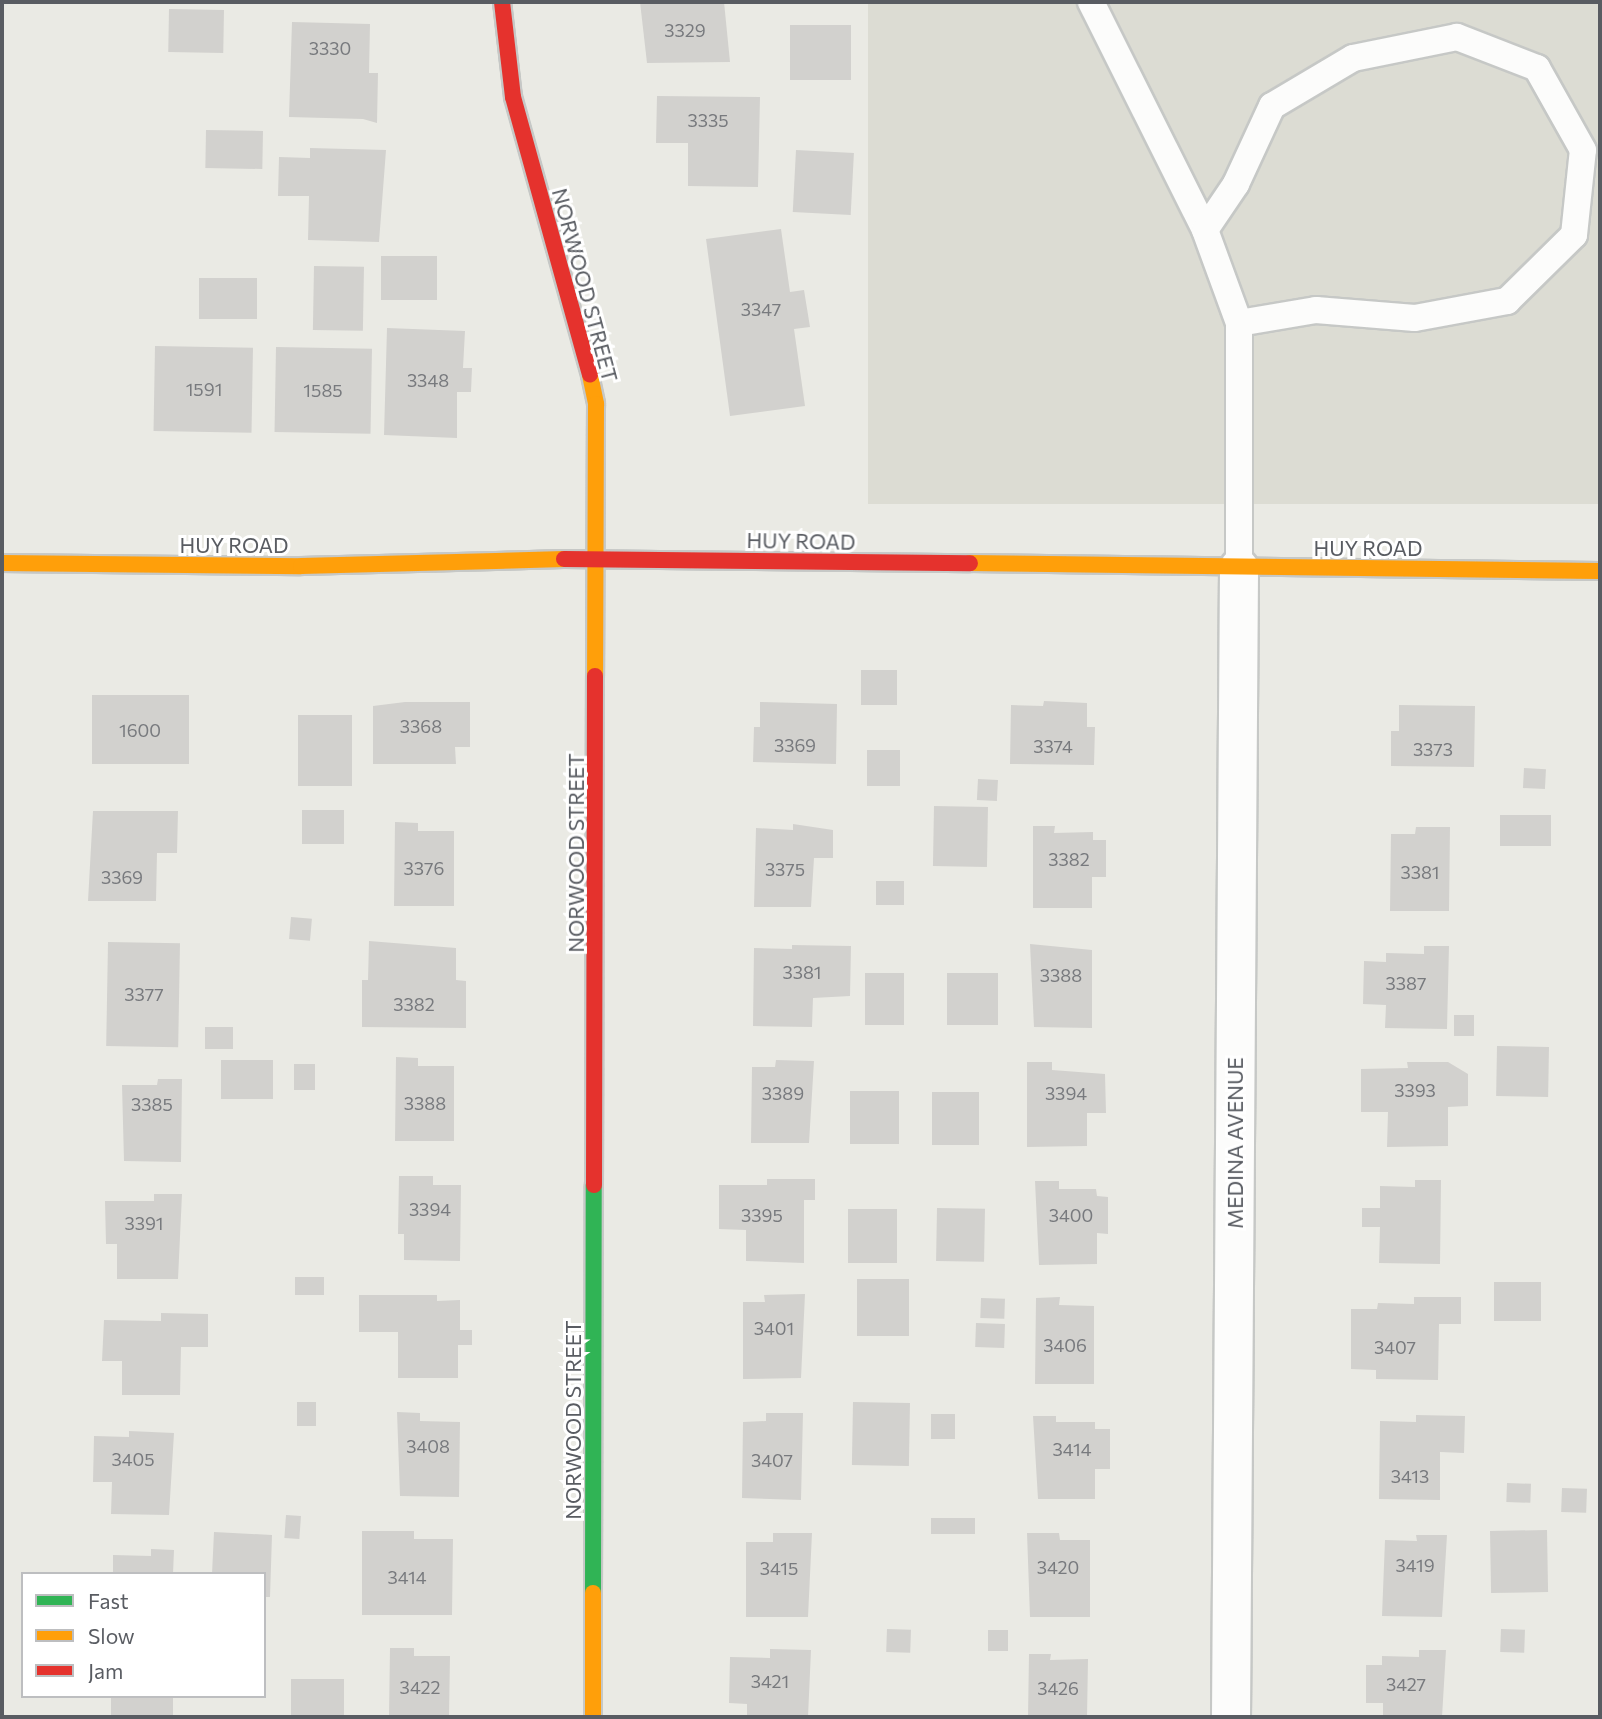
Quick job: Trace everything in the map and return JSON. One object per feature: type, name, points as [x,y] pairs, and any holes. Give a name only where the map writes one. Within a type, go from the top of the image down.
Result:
[{"type":"street","name":"NORWOOD STREET","points":[[502,2],[513,97],[584,341],[596,404],[598,558],[593,1717]]},
{"type":"street","name":"HUY ROAD","points":[[2,564],[301,566],[598,558],[1600,571]]},
{"type":"street","name":"MEDINA AVENUE","points":[[1231,1717],[1238,568]]},
{"type":"lane","points":[[1091,2],[1205,230],[1239,323],[1238,568]]},
{"type":"lane","points":[[1205,230],[1236,184],[1272,106],[1353,58],[1457,37],[1537,68],[1583,150],[1574,235],[1507,301],[1415,318],[1316,310],[1239,323]]},
{"type":"shaded area","points":[[868,2],[1600,2],[1600,504],[868,504]]},
{"type":"building","points":[[640,2],[724,2],[730,62],[647,63]]},
{"type":"building","points":[[169,9],[224,10],[223,53],[168,52]]},
{"type":"building","points":[[292,22],[370,24],[369,73],[378,73],[377,123],[363,119],[289,117]]},
{"type":"building","points":[[790,25],[851,25],[851,80],[790,80]]},
{"type":"building","points":[[657,96],[760,97],[758,187],[688,186],[688,143],[656,143]]},
{"type":"building","points":[[206,130],[263,131],[262,169],[205,168]]},
{"type":"building","points":[[310,148],[386,150],[379,242],[308,240],[309,196],[278,196],[279,157],[310,158]]},
{"type":"building","points":[[796,150],[854,153],[851,215],[793,212]]},
{"type":"building","points":[[781,229],[790,292],[804,290],[810,327],[794,329],[805,406],[730,416],[706,239]]},
{"type":"building","points":[[381,256],[437,256],[437,300],[381,300]]},
{"type":"building","points":[[314,266],[364,267],[363,331],[313,330]]},
{"type":"building","points":[[199,278],[257,278],[257,319],[199,319]]},
{"type":"building","points":[[387,328],[465,331],[463,368],[472,368],[471,392],[457,392],[457,438],[384,435]]},
{"type":"building","points":[[155,346],[253,348],[252,433],[154,431]]},
{"type":"building","points":[[276,347],[372,349],[371,434],[275,432]]},
{"type":"building","points":[[861,670],[897,670],[897,705],[861,705]]},
{"type":"building","points":[[92,695],[189,695],[189,764],[92,764]]},
{"type":"building","points":[[1044,701],[1087,703],[1087,727],[1095,727],[1094,765],[1010,764],[1011,705],[1043,706]]},
{"type":"building","points":[[405,702],[470,702],[470,747],[455,747],[456,764],[373,764],[373,706]]},
{"type":"building","points":[[760,702],[837,704],[836,764],[753,762],[754,727],[760,727]]},
{"type":"building","points":[[1399,705],[1475,706],[1474,767],[1391,766],[1391,731],[1399,731]]},
{"type":"building","points":[[298,715],[352,715],[352,786],[298,786]]},
{"type":"building","points":[[867,750],[900,750],[900,786],[867,786]]},
{"type":"building","points":[[1524,768],[1546,769],[1545,789],[1523,788]]},
{"type":"building","points":[[978,779],[998,780],[997,801],[977,800]]},
{"type":"building","points":[[934,806],[988,807],[987,867],[933,866]]},
{"type":"building","points":[[302,810],[344,810],[344,844],[302,844]]},
{"type":"building","points":[[93,811],[178,811],[177,853],[157,853],[156,901],[88,901]]},
{"type":"building","points":[[1500,815],[1551,815],[1551,846],[1500,846]]},
{"type":"building","points":[[395,822],[418,823],[418,831],[454,831],[454,906],[394,906]]},
{"type":"building","points":[[793,824],[833,830],[833,858],[814,858],[811,907],[754,907],[756,828],[793,830]]},
{"type":"building","points":[[1033,826],[1055,826],[1054,833],[1093,832],[1093,840],[1106,840],[1106,877],[1092,877],[1092,908],[1033,908]]},
{"type":"building","points":[[1416,827],[1450,827],[1449,911],[1390,911],[1391,834],[1415,834]]},
{"type":"building","points":[[876,881],[904,881],[904,905],[876,905]]},
{"type":"building","points":[[291,917],[312,919],[310,941],[289,939]]},
{"type":"building","points":[[369,941],[456,948],[456,980],[466,981],[466,1028],[362,1027],[362,980],[368,980]]},
{"type":"building","points":[[108,942],[180,943],[178,1047],[106,1046]]},
{"type":"building","points":[[1030,944],[1092,950],[1092,1028],[1034,1027]]},
{"type":"building","points":[[792,945],[851,946],[850,996],[813,998],[812,1027],[753,1026],[754,948],[792,949]]},
{"type":"building","points":[[1424,946],[1449,946],[1447,1029],[1385,1028],[1386,1005],[1363,1004],[1364,961],[1386,962],[1386,953],[1424,954]]},
{"type":"building","points":[[865,973],[904,973],[904,1025],[865,1025]]},
{"type":"building","points":[[947,973],[998,973],[998,1025],[947,1025]]},
{"type":"building","points":[[1454,1015],[1474,1015],[1474,1036],[1454,1036]]},
{"type":"building","points":[[205,1027],[233,1027],[233,1049],[205,1049]]},
{"type":"building","points":[[1497,1046],[1549,1047],[1548,1097],[1496,1096]]},
{"type":"building","points":[[396,1057],[418,1058],[418,1066],[454,1066],[454,1141],[395,1141]]},
{"type":"building","points":[[221,1060],[273,1060],[273,1099],[221,1099]]},
{"type":"building","points":[[776,1060],[814,1061],[809,1143],[751,1143],[752,1067],[775,1067]]},
{"type":"building","points":[[1027,1062],[1052,1062],[1052,1070],[1105,1074],[1106,1113],[1087,1113],[1087,1146],[1027,1147]]},
{"type":"building","points":[[1407,1062],[1448,1062],[1468,1074],[1468,1106],[1448,1107],[1448,1146],[1387,1147],[1388,1112],[1361,1112],[1361,1069],[1408,1068]]},
{"type":"building","points":[[294,1064],[315,1064],[315,1090],[294,1090]]},
{"type":"building","points":[[158,1079],[182,1079],[181,1162],[124,1161],[122,1085],[157,1085]]},
{"type":"building","points":[[850,1091],[899,1091],[899,1144],[850,1144]]},
{"type":"building","points":[[932,1092],[979,1092],[979,1145],[932,1145]]},
{"type":"building","points":[[399,1176],[433,1176],[433,1185],[461,1185],[460,1261],[404,1260],[404,1234],[398,1234]]},
{"type":"building","points":[[767,1179],[815,1179],[815,1200],[804,1200],[804,1263],[746,1261],[746,1230],[719,1229],[719,1185],[767,1185]]},
{"type":"building","points":[[1415,1180],[1441,1180],[1440,1264],[1379,1263],[1380,1227],[1362,1227],[1362,1208],[1380,1208],[1380,1186],[1415,1187]]},
{"type":"building","points":[[1035,1181],[1059,1181],[1059,1189],[1096,1189],[1097,1196],[1108,1197],[1108,1234],[1097,1233],[1097,1264],[1039,1265]]},
{"type":"building","points":[[154,1194],[182,1194],[178,1279],[117,1279],[117,1244],[106,1244],[105,1201],[154,1201]]},
{"type":"building","points":[[937,1208],[985,1209],[984,1262],[936,1261]]},
{"type":"building","points":[[848,1209],[897,1209],[897,1263],[848,1263]]},
{"type":"building","points":[[295,1277],[324,1277],[324,1295],[295,1295]]},
{"type":"building","points":[[857,1279],[909,1279],[909,1336],[857,1336]]},
{"type":"building","points":[[1494,1282],[1541,1282],[1541,1321],[1494,1321]]},
{"type":"building","points":[[805,1294],[801,1378],[743,1379],[743,1302],[765,1302],[764,1295]]},
{"type":"building","points":[[359,1295],[437,1295],[437,1301],[460,1300],[460,1330],[472,1330],[472,1345],[458,1345],[458,1378],[398,1378],[398,1332],[359,1332]]},
{"type":"building","points":[[1060,1297],[1059,1305],[1094,1306],[1094,1384],[1035,1384],[1036,1298]]},
{"type":"building","points":[[1414,1297],[1461,1297],[1461,1324],[1439,1324],[1438,1380],[1376,1379],[1376,1370],[1351,1369],[1351,1309],[1377,1309],[1378,1303],[1414,1304]]},
{"type":"building","points":[[981,1298],[1005,1299],[1004,1319],[980,1318]]},
{"type":"building","points":[[161,1313],[208,1314],[208,1347],[181,1347],[180,1395],[122,1395],[122,1361],[102,1361],[104,1320],[161,1321]]},
{"type":"building","points":[[976,1323],[1005,1324],[1004,1348],[975,1347]]},
{"type":"building","points":[[297,1402],[316,1402],[316,1426],[297,1426]]},
{"type":"building","points":[[853,1402],[910,1403],[909,1466],[852,1465]]},
{"type":"building","points":[[397,1412],[420,1413],[420,1421],[460,1422],[459,1497],[400,1496]]},
{"type":"building","points":[[766,1413],[803,1413],[801,1500],[742,1498],[743,1422],[766,1421]]},
{"type":"building","points":[[931,1414],[955,1414],[955,1439],[931,1439]]},
{"type":"building","points":[[1416,1415],[1465,1416],[1464,1453],[1440,1452],[1440,1500],[1379,1499],[1380,1421],[1416,1422]]},
{"type":"building","points":[[1033,1416],[1056,1416],[1056,1422],[1095,1422],[1095,1429],[1110,1429],[1110,1469],[1095,1469],[1095,1499],[1038,1499]]},
{"type":"building","points":[[129,1431],[174,1433],[169,1515],[111,1514],[112,1482],[93,1482],[94,1436],[129,1437]]},
{"type":"building","points":[[1507,1483],[1531,1484],[1530,1503],[1506,1502]]},
{"type":"building","points":[[1562,1488],[1587,1489],[1586,1513],[1561,1512]]},
{"type":"building","points":[[286,1515],[301,1516],[299,1539],[284,1538]]},
{"type":"building","points":[[931,1518],[975,1518],[975,1534],[931,1534]]},
{"type":"building","points":[[1547,1530],[1548,1592],[1491,1593],[1490,1531]]},
{"type":"building","points":[[362,1531],[414,1531],[414,1539],[453,1539],[452,1615],[362,1615]]},
{"type":"building","points":[[214,1532],[272,1535],[270,1597],[266,1597],[266,1572],[212,1572]]},
{"type":"building","points":[[773,1533],[812,1533],[808,1617],[746,1617],[746,1542],[773,1542]]},
{"type":"building","points":[[1027,1533],[1059,1533],[1060,1540],[1090,1540],[1090,1617],[1030,1617]]},
{"type":"building","points":[[1416,1535],[1447,1535],[1442,1617],[1382,1616],[1385,1540],[1417,1541]]},
{"type":"building","points":[[151,1549],[174,1550],[173,1572],[113,1572],[113,1555],[151,1556]]},
{"type":"building","points":[[887,1629],[911,1630],[910,1653],[886,1652]]},
{"type":"building","points":[[1501,1629],[1525,1630],[1524,1653],[1500,1652]]},
{"type":"building","points":[[988,1630],[1008,1630],[1008,1651],[988,1651]]},
{"type":"building","points":[[390,1648],[414,1648],[414,1656],[450,1656],[449,1717],[389,1717]]},
{"type":"building","points":[[770,1649],[811,1650],[808,1717],[747,1717],[747,1704],[729,1703],[730,1657],[770,1658]]},
{"type":"building","points":[[1419,1650],[1446,1650],[1442,1717],[1383,1717],[1383,1703],[1366,1703],[1366,1665],[1382,1665],[1382,1656],[1419,1657]]},
{"type":"building","points":[[1029,1654],[1051,1654],[1050,1660],[1088,1659],[1087,1717],[1028,1717]]},
{"type":"building","points":[[291,1679],[344,1679],[344,1717],[291,1717]]},
{"type":"building","points":[[111,1698],[173,1698],[173,1717],[111,1717]]},
{"type":"traffic: fast","points":[[593,1593],[594,1185]]},
{"type":"traffic: slow","points":[[590,375],[596,404],[595,676]]},
{"type":"traffic: slow","points":[[2,563],[301,566],[564,559]]},
{"type":"traffic: slow","points":[[970,563],[1600,571]]},
{"type":"traffic: slow","points":[[593,1593],[593,1717]]},
{"type":"traffic: jam","points":[[502,2],[513,97],[590,375]]},
{"type":"traffic: jam","points":[[564,559],[970,563]]},
{"type":"traffic: jam","points":[[594,1185],[595,676]]}]
